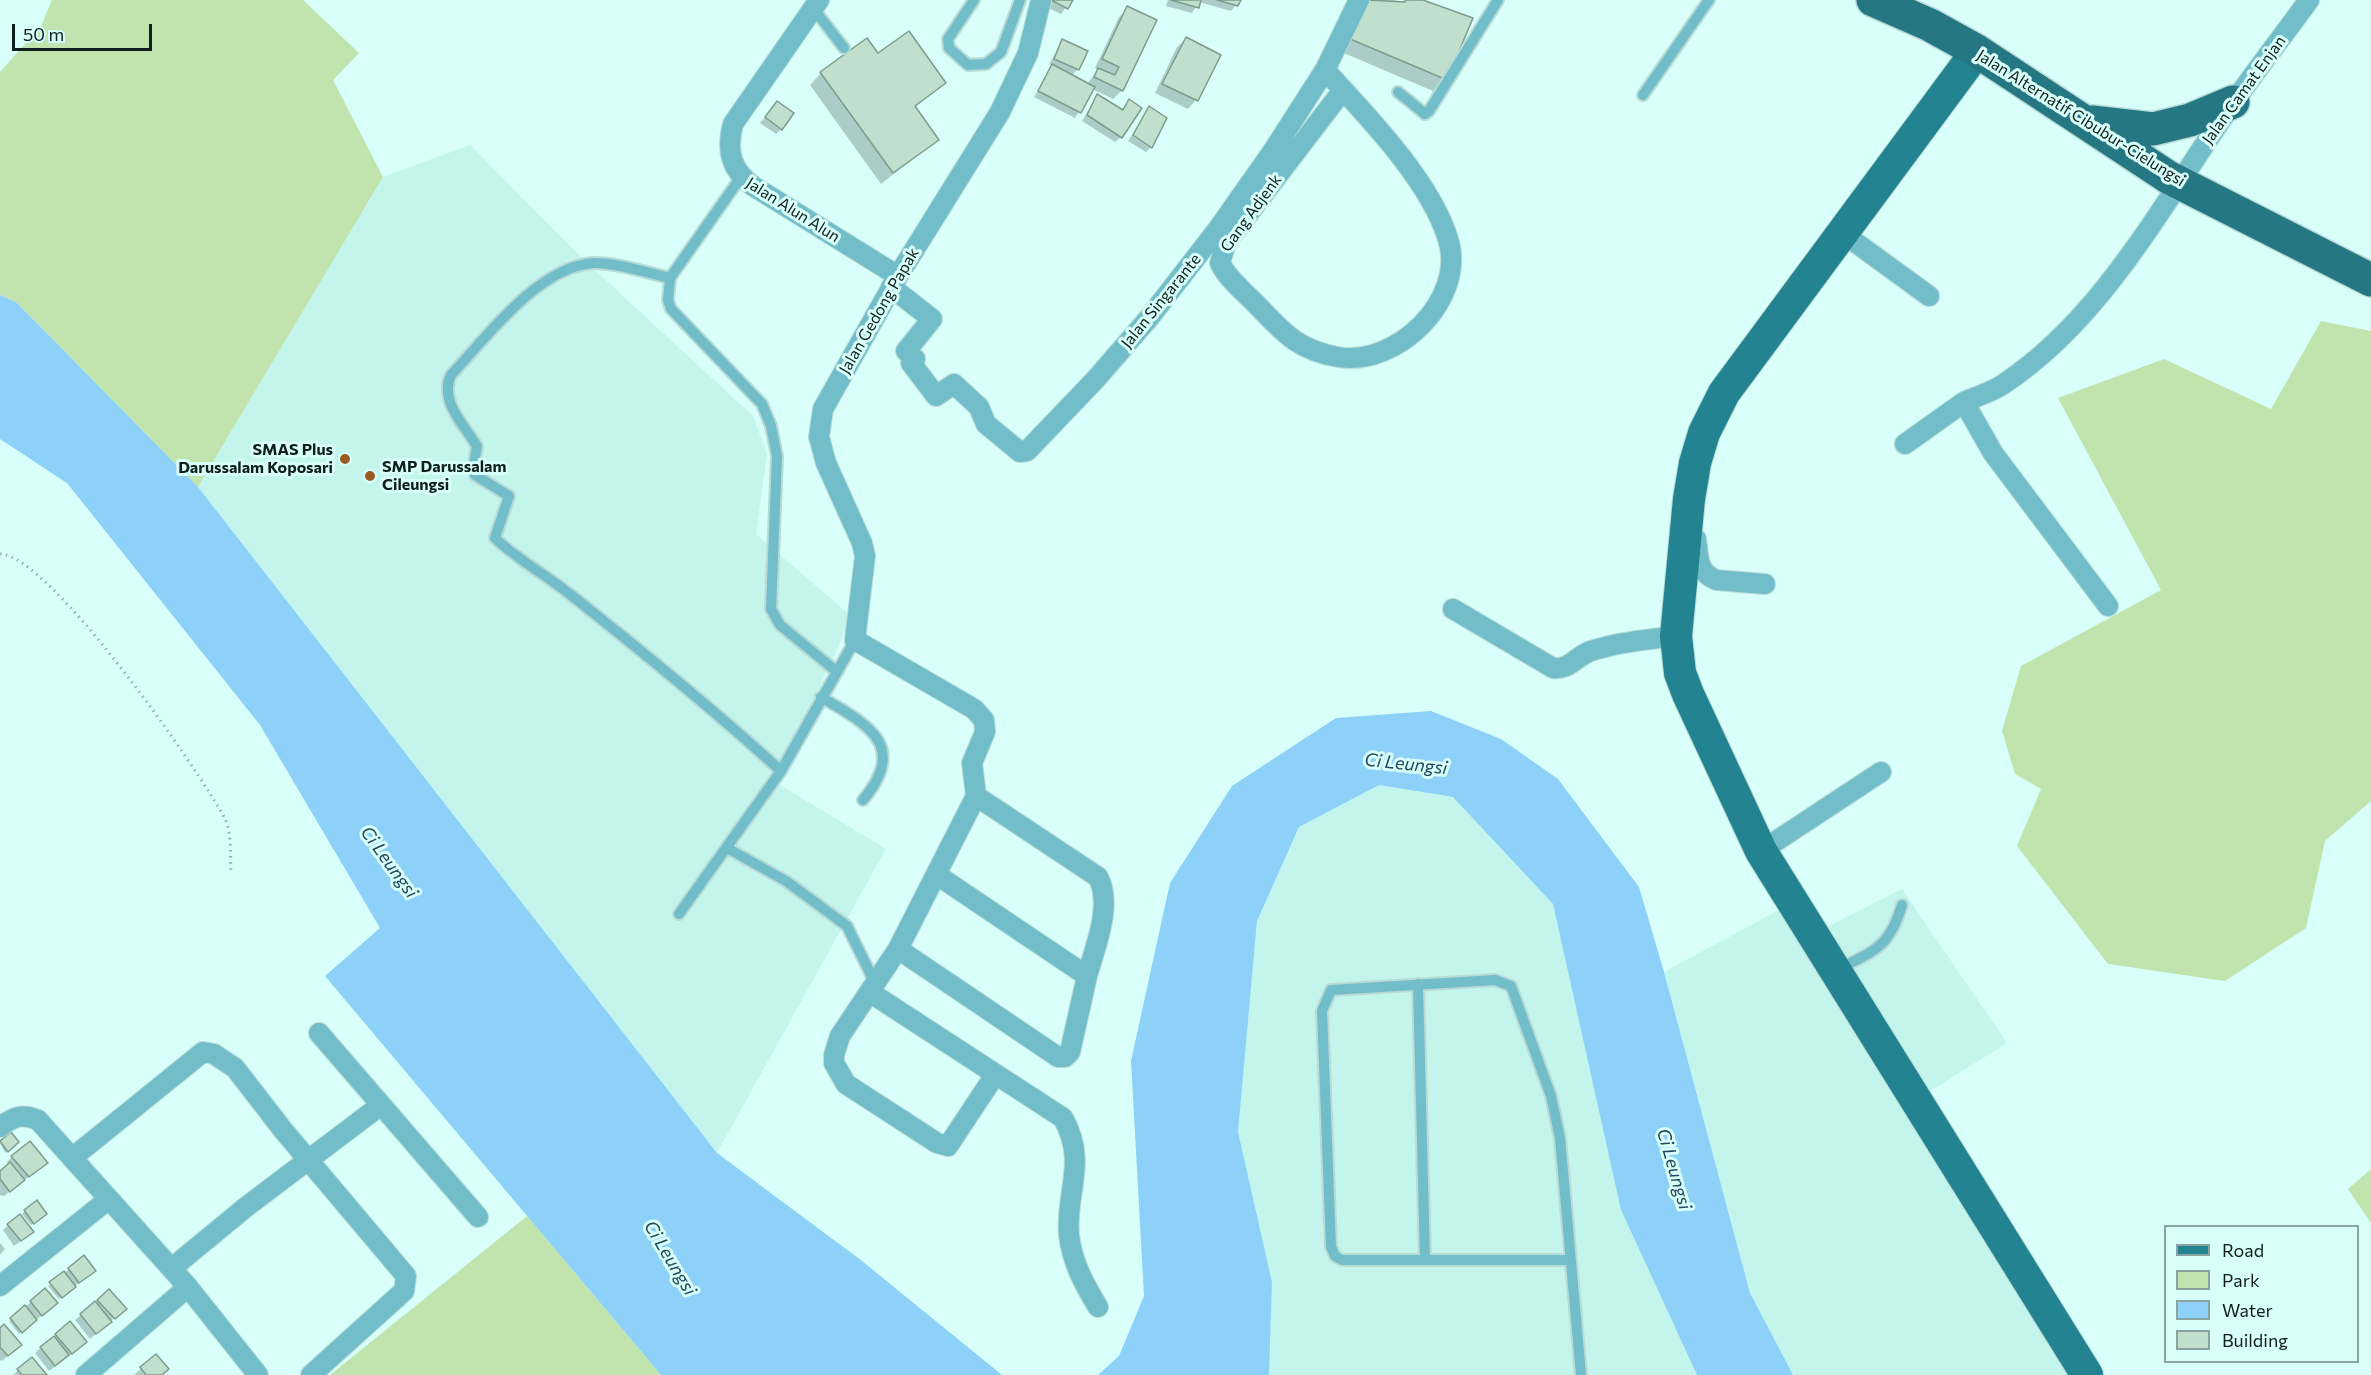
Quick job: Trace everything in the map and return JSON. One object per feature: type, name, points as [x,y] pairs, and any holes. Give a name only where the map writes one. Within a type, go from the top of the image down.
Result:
[{"type":"highway","name":"Jalan Alternatif Cibubur-Cielungsi","points":[[1873,0],[1930,25],[1977,51],[2168,177],[2371,279]]},
{"type":"highway","points":[[2087,122],[2153,129],[2190,120],[2234,102]]},
{"type":"highway","name":"Jalan Alternatif Cibubur-Cielungsi","points":[[2288,238],[2371,258]]},
{"type":"main road","points":[[1977,51],[1844,234],[1724,393],[1704,433],[1695,463],[1686,525],[1676,636],[1680,672],[1761,851],[2087,1375]]},
{"type":"street","name":"Jalan Gedong Papak","points":[[855,640],[865,556],[862,543],[826,464],[819,436],[823,409],[894,281],[1000,112],[1028,53],[1041,0]]},
{"type":"street","name":"Jalan Singarante","points":[[986,424],[1020,452],[1031,449],[1095,380],[1177,283],[1275,148],[1325,70],[1359,0]]},
{"type":"street","name":"Jalan Camat Enjan","points":[[1905,444],[1964,402],[2004,385],[2039,357],[2088,309],[2309,0]]},
{"type":"street","name":"Jalan Alun Alun","points":[[816,4],[733,124],[729,139],[733,167],[741,177],[894,281],[932,319],[906,351],[915,359],[911,363],[936,396],[954,384],[979,407],[986,424]]},
{"type":"street","name":"Gang Adjenk","points":[[1325,70],[1380,130],[1418,180],[1448,239],[1452,260],[1451,274],[1437,305],[1413,334],[1385,351],[1355,358],[1330,355],[1294,342],[1243,291],[1220,263],[1226,243],[1343,90]]},
{"type":"street","points":[[1844,234],[1929,296]]},
{"type":"street","points":[[1964,402],[1993,453],[2108,606]]},
{"type":"street","points":[[1686,525],[1696,536],[1699,564],[1709,577],[1716,580],[1765,584]]},
{"type":"street","points":[[1453,609],[1553,668],[1569,666],[1587,652],[1609,645],[1676,636]]},
{"type":"street","points":[[855,640],[974,710],[984,720],[985,732],[972,763],[976,796],[938,875],[898,949],[840,1036],[834,1055],[839,1076],[846,1084],[937,1143],[948,1146],[995,1075]]},
{"type":"street","points":[[1761,851],[1881,772]]},
{"type":"street","points":[[898,949],[1058,1058],[1065,1057],[1070,1052],[1102,909],[1102,885],[1098,877],[976,796]]},
{"type":"street","points":[[938,875],[1087,976]]},
{"type":"street","points":[[873,989],[995,1075],[1063,1118],[1070,1130],[1075,1182],[1070,1210],[1069,1235],[1078,1273],[1098,1307]]},
{"type":"street","points":[[320,1033],[478,1217]]},
{"type":"street","points":[[72,1158],[203,1052],[209,1051],[235,1068],[406,1276],[407,1282],[404,1290],[311,1375]]},
{"type":"street","points":[[172,1268],[308,1158],[381,1105]]},
{"type":"street","points":[[0,1127],[12,1118],[27,1115],[38,1120],[172,1268],[258,1375]]},
{"type":"street","points":[[0,1286],[109,1199]]},
{"type":"street","points":[[86,1375],[188,1287]]},
{"type":"lane","points":[[974,0],[948,39],[948,48],[968,65],[986,64],[1001,52],[1020,0]]},
{"type":"lane","points":[[1398,92],[1420,112],[1425,114],[1429,111],[1498,0]]},
{"type":"lane","points":[[1643,95],[1709,0]]},
{"type":"lane","points":[[816,4],[844,48]]},
{"type":"lane","points":[[741,177],[670,278],[668,300],[672,309],[762,404],[771,426],[777,456],[771,609],[773,617],[837,671]]},
{"type":"lane","points":[[670,278],[595,263],[570,267],[537,285],[451,375],[446,385],[447,397],[477,446],[473,470],[475,475],[509,496],[495,538],[516,558],[525,561],[555,582],[695,693],[781,771]]},
{"type":"lane","points":[[679,914],[781,771],[855,640]]},
{"type":"lane","points":[[821,697],[863,722],[873,731],[879,743],[883,769],[876,784],[863,800]]},
{"type":"lane","points":[[727,848],[786,881],[847,926],[873,989]]},
{"type":"lane","points":[[1836,971],[1881,947],[1895,927],[1902,905]]},
{"type":"lane","points":[[1571,1260],[1342,1260],[1335,1256],[1330,1247],[1322,1011],[1323,1004],[1331,990],[1495,980],[1511,986],[1551,1096],[1558,1128],[1571,1260],[1581,1375]]},
{"type":"lane","points":[[1418,984],[1425,1260]]},
{"type":"path","points":[[0,554],[10,554],[28,567],[84,622],[157,714],[226,821],[231,873]]},
{"type":"shaded area","points":[[470,145],[585,261],[753,416],[767,454],[756,534],[852,617],[775,782],[886,849],[717,1153],[198,487],[383,177]]},
{"type":"shaded area","points":[[1379,785],[1453,797],[1553,904],[1621,1210],[1697,1375],[1269,1375],[1272,1282],[1238,1132],[1257,921],[1299,827]]},
{"type":"shaded area","points":[[1902,889],[2007,1043],[1930,1091],[2100,1375],[1792,1375],[1750,1293],[1664,972],[1805,896],[1825,928]]},
{"type":"green space","points":[[52,0],[303,0],[359,53],[333,80],[383,177],[198,487],[16,302],[0,295],[0,72],[41,26]]},
{"type":"green space","points":[[2321,321],[2371,331],[2371,801],[2325,841],[2306,928],[2225,981],[2108,964],[2017,846],[2041,789],[2015,774],[2002,731],[2021,666],[2161,590],[2058,398],[2164,359],[2271,409]]},
{"type":"green space","points":[[2371,1169],[2371,1223],[2348,1189]]},
{"type":"green space","points":[[527,1216],[661,1375],[330,1375]]},
{"type":"water","name":"Ci Leungsi","points":[[0,295],[16,302],[198,487],[717,1153],[862,1261],[1002,1375],[661,1375],[325,976],[380,928],[260,725],[67,483],[0,439]]},
{"type":"water","name":"Ci Leungsi","points":[[1431,711],[1501,739],[1558,779],[1639,887],[1750,1293],[1793,1375],[1697,1375],[1621,1210],[1553,904],[1453,797],[1379,785],[1299,827],[1257,921],[1238,1132],[1272,1282],[1269,1375],[1098,1375],[1119,1356],[1144,1296],[1131,1061],[1170,883],[1232,786],[1336,718]]},
{"type":"building","points":[[1051,0],[1073,0],[1068,9]]},
{"type":"building","points":[[1171,0],[1201,0],[1199,8]]},
{"type":"building","points":[[1217,0],[1241,0],[1238,6]]},
{"type":"building","points":[[1367,0],[1405,2],[1406,0],[1423,0],[1473,18],[1447,80],[1350,39]]},
{"type":"building","points":[[1127,6],[1157,20],[1123,91],[1094,77],[1098,68],[1115,75],[1119,67],[1102,59]]},
{"type":"building","points":[[909,31],[946,83],[915,106],[939,140],[893,173],[820,72],[867,38],[878,53]]},
{"type":"building","points":[[1186,37],[1221,55],[1198,101],[1162,84]]},
{"type":"building","points":[[1062,39],[1088,51],[1079,70],[1054,59]]},
{"type":"building","points":[[1052,64],[1095,87],[1081,113],[1038,91]]},
{"type":"building","points":[[1097,94],[1123,110],[1129,99],[1142,108],[1122,138],[1087,115]]},
{"type":"building","points":[[777,101],[794,113],[782,130],[765,117]]},
{"type":"building","points":[[1149,106],[1167,118],[1152,148],[1133,135]]},
{"type":"building","points":[[11,1132],[19,1142],[8,1152],[0,1141]]},
{"type":"building","points":[[30,1141],[48,1163],[29,1177],[11,1156]]},
{"type":"building","points":[[10,1162],[25,1180],[10,1192],[0,1179],[0,1171]]},
{"type":"building","points":[[37,1200],[47,1214],[34,1224],[24,1210]]},
{"type":"building","points":[[20,1214],[34,1232],[21,1241],[7,1224]]},
{"type":"building","points":[[84,1255],[96,1271],[79,1283],[68,1268]]},
{"type":"building","points":[[64,1271],[76,1287],[62,1298],[49,1282]]},
{"type":"building","points":[[45,1288],[58,1303],[42,1316],[30,1301]]},
{"type":"building","points":[[109,1289],[127,1309],[115,1319],[97,1300]]},
{"type":"building","points":[[95,1301],[112,1322],[96,1334],[80,1314]]},
{"type":"building","points":[[25,1305],[37,1320],[22,1333],[10,1318]]},
{"type":"building","points":[[70,1321],[87,1342],[72,1354],[55,1334]]},
{"type":"building","points":[[4,1324],[22,1345],[8,1356],[0,1347],[0,1328]]},
{"type":"building","points":[[54,1336],[69,1355],[55,1366],[40,1347]]},
{"type":"building","points":[[156,1354],[169,1369],[162,1375],[146,1375],[140,1367]]},
{"type":"building","points":[[32,1357],[47,1375],[22,1375],[17,1369]]},
{"type":"place","name":"SMAS Plus Darussalam Koposari","points":[[345,459]]},
{"type":"place","name":"SMP Darussalam Cileungsi","points":[[370,476]]}]
